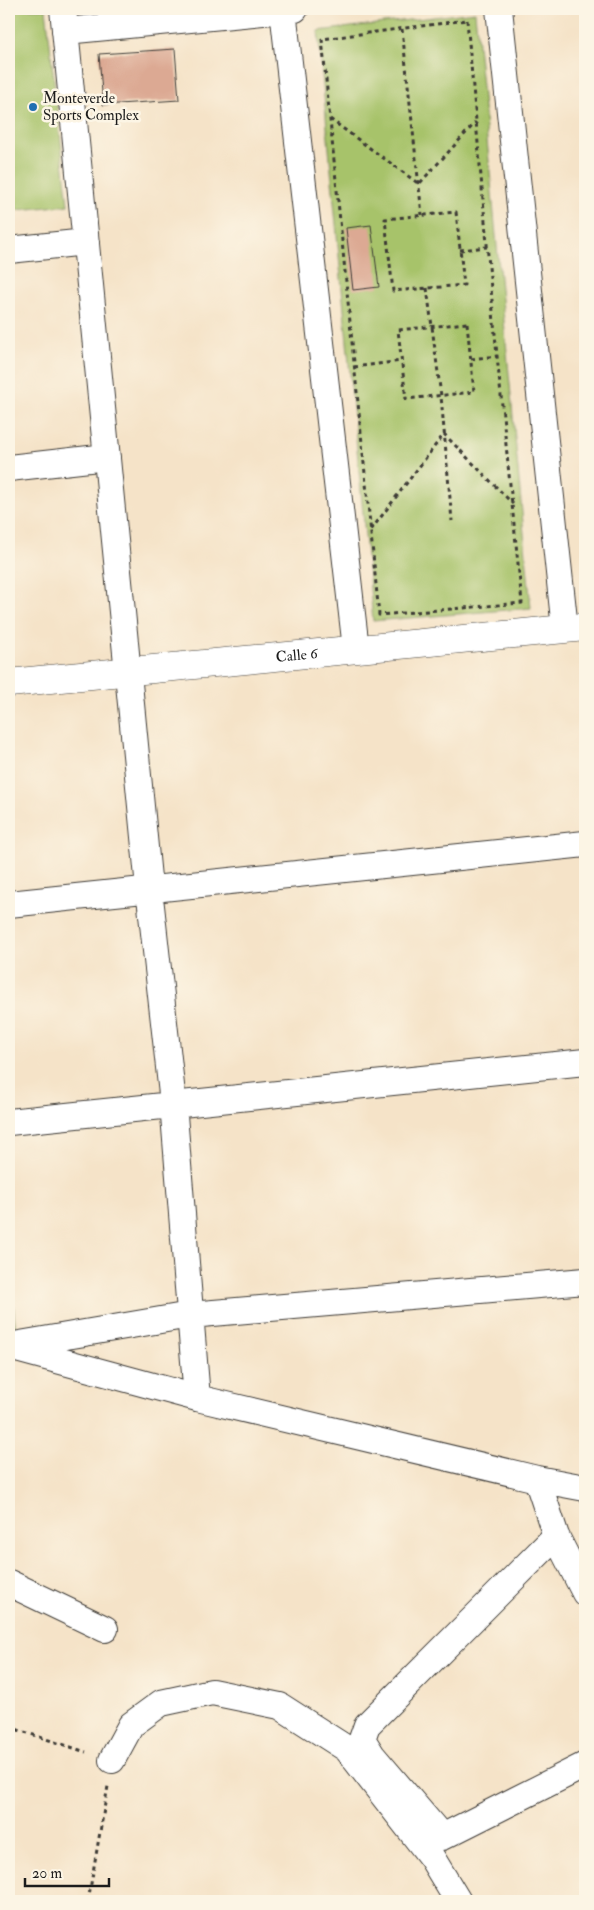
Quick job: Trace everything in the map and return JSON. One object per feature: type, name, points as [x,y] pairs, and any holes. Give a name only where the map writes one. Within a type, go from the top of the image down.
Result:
[{"type":"street","points":[[197,1398],[173,1103],[127,672],[64,20],[289,9],[356,649]]},
{"type":"street","points":[[499,9],[575,628]]},
{"type":"street","points":[[9,250],[86,242]]},
{"type":"street","points":[[9,468],[107,457]]},
{"type":"street","name":"Calle 6","points":[[9,683],[575,628]]},
{"type":"street","points":[[9,904],[585,844]]},
{"type":"street","points":[[9,1122],[173,1103],[585,1062]]},
{"type":"street","points":[[9,1347],[190,1315],[585,1281]]},
{"type":"street","points":[[9,1347],[197,1398],[537,1479],[585,1488]]},
{"type":"street","points":[[537,1479],[556,1536],[585,1593]]},
{"type":"street","points":[[556,1536],[367,1725],[362,1739],[372,1755],[442,1837],[585,1765]]},
{"type":"street","points":[[9,1583],[105,1629]]},
{"type":"street","points":[[112,1760],[131,1725],[161,1703],[212,1692],[280,1706],[347,1749],[432,1858],[458,1901]]},
{"type":"path","points":[[468,20],[497,356],[522,603],[379,615],[322,39],[402,29],[468,20]]},
{"type":"path","points":[[402,29],[422,215]]},
{"type":"path","points":[[330,118],[419,184]]},
{"type":"path","points":[[419,184],[476,122]]},
{"type":"path","points":[[9,125],[11,155],[9,158]]},
{"type":"path","points":[[456,212],[464,285],[393,291],[385,219],[422,215],[456,212]]},
{"type":"path","points":[[460,250],[487,247]]},
{"type":"path","points":[[427,288],[441,396],[452,521]]},
{"type":"path","points":[[467,323],[474,392],[406,400],[398,330],[431,326],[467,323]]},
{"type":"path","points":[[471,359],[497,356]]},
{"type":"path","points":[[354,367],[401,361]]},
{"type":"path","points":[[370,530],[444,434]]},
{"type":"path","points":[[444,434],[513,504]]},
{"type":"path","points":[[9,1726],[112,1760],[88,1901]]},
{"type":"path","points":[[9,1899],[14,1901]]},
{"type":"green space","name":"Monteverde Sports Complex","points":[[9,9],[46,9],[68,205],[9,211]]},
{"type":"green space","points":[[475,12],[531,608],[373,621],[318,31]]},
{"type":"green space","points":[[9,1260],[16,1332],[9,1333]]},
{"type":"building","points":[[175,49],[179,100],[103,105],[99,54]]},
{"type":"building","points":[[371,225],[379,287],[353,290],[346,228]]},
{"type":"place","name":"Monteverde Sports Complex","points":[[33,107]]}]
